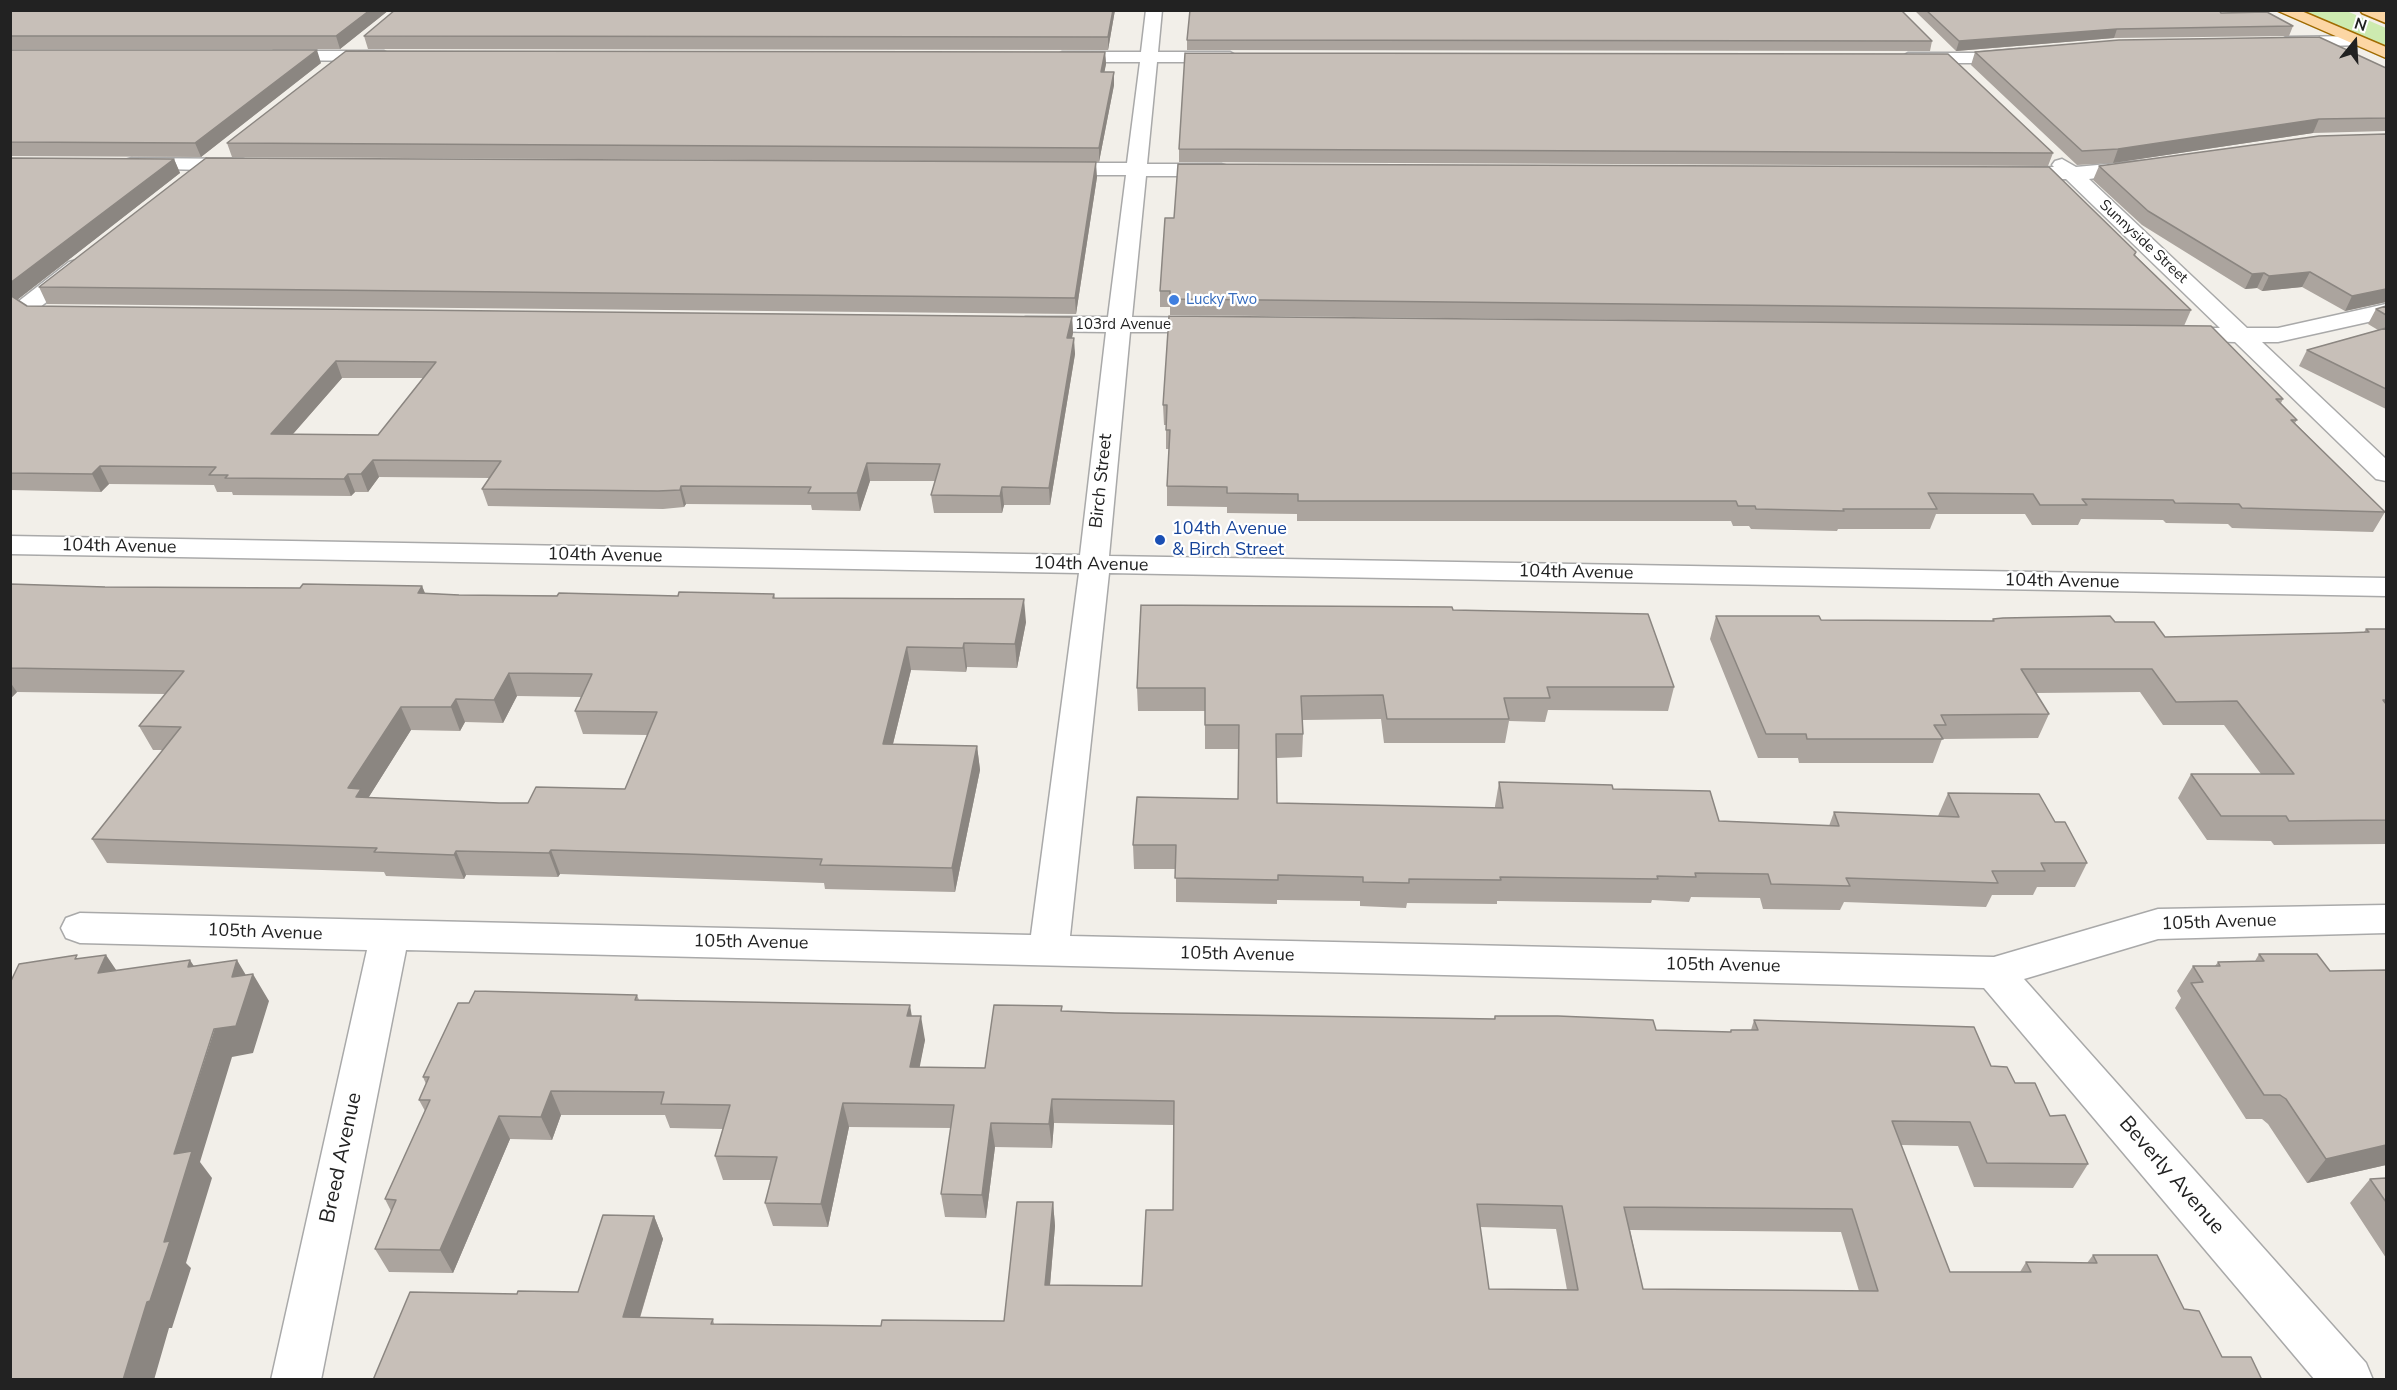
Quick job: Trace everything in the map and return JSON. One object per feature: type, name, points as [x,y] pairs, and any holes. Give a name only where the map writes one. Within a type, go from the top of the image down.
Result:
[{"type":"main road","points":[[2284,10],[2386,53]]},
{"type":"main road","points":[[2368,10],[2386,18]]},
{"type":"street","name":"Birch Street","points":[[1049,951],[1094,565],[1118,324],[1154,10]]},
{"type":"street","points":[[1926,35],[1966,74]]},
{"type":"street","points":[[320,77],[371,37]]},
{"type":"street","points":[[2268,43],[2356,41]]},
{"type":"street","points":[[1887,58],[1949,58],[2041,51]]},
{"type":"street","points":[[262,56],[406,56]]},
{"type":"street","points":[[1049,57],[1245,57]]},
{"type":"street","points":[[187,181],[234,144]]},
{"type":"street","name":"Sunnyside Street","points":[[2046,150],[2386,473]]},
{"type":"street","points":[[118,164],[261,165]]},
{"type":"street","points":[[1994,174],[2095,173],[2158,164]]},
{"type":"street","points":[[1034,169],[1245,170]]},
{"type":"street","points":[[27,313],[92,255]]},
{"type":"street","points":[[2148,335],[2278,335],[2386,311]]},
{"type":"street","name":"103rd Avenue","points":[[1009,324],[1238,325]]},
{"type":"street","name":"104th Avenue","points":[[10,545],[2386,587]]},
{"type":"street","name":"105th Avenue","points":[[80,928],[1994,973],[2158,924],[2386,919]]},
{"type":"street","name":"Breed Avenue","points":[[296,1380],[389,936]]},
{"type":"street","name":"Beverly Avenue","points":[[1994,973],[2348,1380]]},
{"type":"green space","points":[[2296,11],[2349,12],[2386,28],[2386,48]]},
{"type":"building","points":[[10,10],[370,10],[336,36],[10,36]]},
{"type":"building","points":[[395,10],[1113,10],[1108,37],[364,36]]},
{"type":"building","points":[[1190,10],[1901,10],[1932,41],[1187,40]]},
{"type":"building","points":[[1926,10],[2267,12],[2293,26],[2117,29],[1959,41]]},
{"type":"building","points":[[2319,37],[2386,68],[2386,118],[2319,119],[2118,149],[2082,151],[1975,52],[2119,40]]},
{"type":"building","points":[[10,50],[317,50],[195,143],[10,142]]},
{"type":"building","points":[[346,51],[1105,52],[1101,72],[1114,72],[1099,148],[227,143]]},
{"type":"building","points":[[1185,53],[1948,54],[2053,153],[1179,149]]},
{"type":"building","points":[[2386,134],[2386,289],[2352,296],[2310,272],[2269,276],[2264,273],[2252,274],[2148,211],[2099,166],[2319,136]]},
{"type":"building","points":[[10,158],[174,159],[10,283]]},
{"type":"building","points":[[206,158],[1096,162],[1075,298],[39,287]]},
{"type":"building","points":[[1178,164],[2049,167],[2136,252],[2134,255],[2191,310],[1170,299],[1170,291],[1160,291],[1165,218],[1174,218]]},
{"type":"building","points":[[10,295],[27,306],[1072,317],[1067,338],[1074,338],[1049,488],[1002,487],[1000,496],[931,495],[940,464],[867,463],[857,493],[808,493],[811,487],[681,486],[680,490],[658,491],[482,489],[501,461],[373,460],[361,474],[348,474],[344,479],[225,478],[228,475],[209,475],[216,467],[100,466],[92,474],[10,473]],"holes":[[[336,361],[436,362],[378,435],[271,434]]]},
{"type":"building","points":[[2386,306],[2386,315],[2376,309]]},
{"type":"building","points":[[1169,316],[2211,326],[2283,399],[2276,399],[2297,420],[2291,420],[2385,512],[2242,508],[2239,504],[2175,503],[2173,500],[2082,499],[2087,505],[2040,505],[2033,494],[1928,493],[1937,509],[1843,509],[1844,511],[1756,509],[1755,506],[1738,506],[1736,501],[1298,501],[1298,494],[1227,493],[1227,487],[1167,486],[1170,430],[1166,430],[1167,405],[1163,405]]},
{"type":"building","points":[[2386,328],[2386,389],[2307,350]]},
{"type":"building","points":[[10,584],[300,588],[303,584],[422,586],[418,593],[459,595],[557,596],[559,593],[678,596],[679,592],[774,594],[773,598],[1024,599],[1015,644],[964,643],[963,648],[907,647],[883,744],[977,746],[952,868],[820,865],[822,859],[687,854],[551,850],[549,853],[456,851],[454,855],[374,852],[377,848],[92,839],[181,727],[139,726],[184,671],[10,668]],"holes":[[[509,673],[592,674],[575,711],[657,712],[625,789],[536,787],[528,803],[499,803],[356,797],[361,789],[348,788],[401,707],[451,707],[456,699],[494,700]]]},
{"type":"building","points":[[1141,605],[1452,607],[1453,610],[1648,614],[1674,687],[1547,687],[1550,698],[1504,698],[1509,719],[1387,719],[1383,695],[1301,696],[1303,734],[1276,734],[1277,803],[1503,808],[1499,782],[1612,785],[1613,789],[1710,791],[1719,821],[1839,826],[1834,812],[1959,817],[1948,793],[2039,794],[2055,822],[2065,822],[2087,863],[2041,863],[2045,871],[1992,871],[1998,883],[1846,878],[1850,886],[1771,884],[1768,874],[1695,873],[1696,877],[1657,876],[1658,879],[1500,877],[1501,880],[1409,879],[1409,883],[1363,882],[1363,877],[1278,875],[1278,880],[1175,878],[1176,845],[1133,845],[1137,797],[1238,799],[1239,725],[1205,725],[1205,688],[1137,688]]},
{"type":"building","points":[[1716,616],[1819,616],[1821,620],[1994,621],[1993,619],[2003,618],[2110,616],[2115,622],[2154,622],[2165,637],[2342,633],[2369,632],[2366,629],[2386,629],[2386,700],[2383,700],[2386,704],[2386,820],[2289,821],[2286,816],[2221,816],[2191,774],[2294,774],[2237,701],[2176,702],[2152,669],[2021,669],[2049,714],[1941,715],[1946,725],[1934,725],[1943,739],[1807,739],[1806,734],[1766,734]]},
{"type":"building","points":[[2259,954],[2317,954],[2330,971],[2386,970],[2386,1145],[2326,1159],[2286,1099],[2280,1095],[2264,1095],[2191,983],[2203,982],[2193,966],[2220,966],[2218,962],[2264,961]]},
{"type":"building","points":[[77,955],[75,959],[106,955],[98,973],[190,960],[188,967],[237,960],[232,977],[253,974],[236,1026],[214,1029],[174,1154],[192,1151],[164,1242],[170,1241],[150,1301],[147,1302],[123,1380],[10,1380],[10,983],[19,964]]},
{"type":"building","points":[[475,991],[637,995],[635,1000],[910,1005],[907,1016],[921,1016],[910,1067],[985,1068],[994,1005],[1062,1006],[1061,1011],[1115,1013],[1495,1019],[1495,1016],[1558,1016],[1653,1020],[1656,1030],[1731,1032],[1731,1030],[1758,1030],[1754,1020],[1974,1027],[1991,1066],[2007,1067],[2015,1083],[2035,1083],[2050,1116],[2065,1115],[2088,1164],[1987,1163],[1970,1122],[1892,1121],[1950,1272],[2031,1272],[2026,1262],[2097,1263],[2093,1255],[2157,1255],[2184,1309],[2199,1311],[2222,1357],[2251,1357],[2262,1380],[373,1380],[410,1292],[517,1294],[518,1291],[578,1292],[603,1215],[654,1216],[623,1317],[713,1319],[711,1324],[881,1326],[882,1320],[1004,1321],[1017,1202],[1053,1202],[1045,1285],[1142,1286],[1146,1210],[1173,1210],[1174,1101],[1052,1099],[1049,1124],[991,1123],[982,1195],[941,1194],[954,1105],[843,1103],[821,1204],[765,1203],[777,1157],[715,1156],[730,1105],[661,1104],[664,1092],[551,1091],[541,1117],[499,1116],[440,1250],[375,1249],[396,1200],[385,1199],[430,1100],[419,1100],[429,1077],[423,1077],[458,1003],[469,1003]],"holes":[[[1477,1204],[1562,1206],[1578,1290],[1489,1289]],[[1624,1207],[1852,1209],[1878,1291],[1643,1289]]]},
{"type":"building","points":[[2386,1178],[2386,1202],[2370,1179]]},
{"type":"place","name":"Lucky Two","points":[[1174,300]]},
{"type":"place","name":"104th Avenue & Birch Street","points":[[1160,540]]}]
